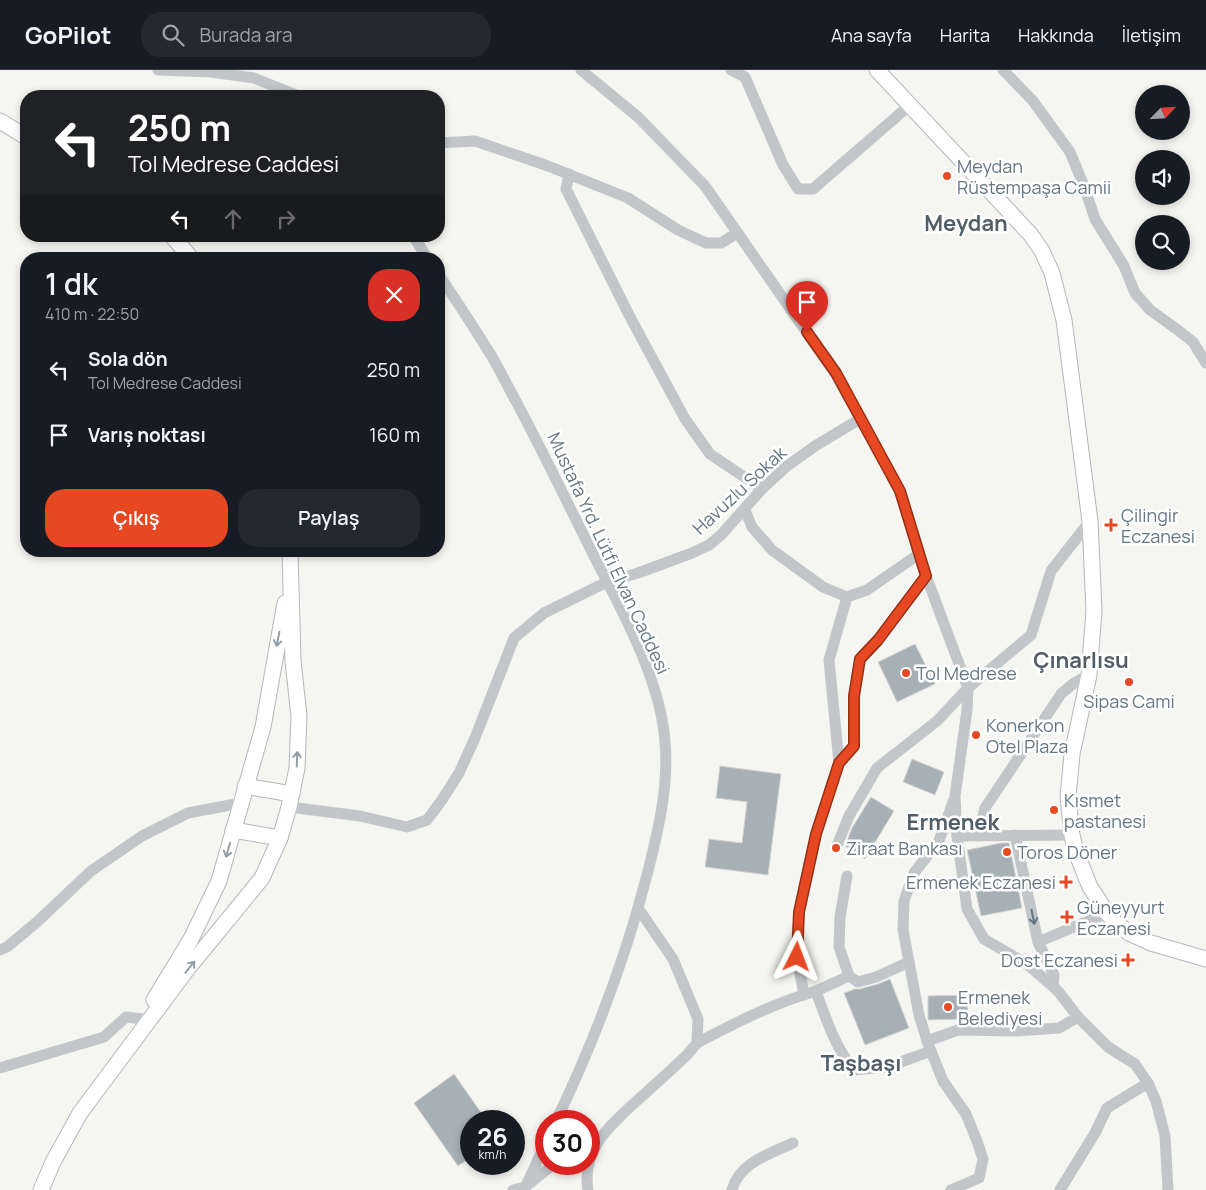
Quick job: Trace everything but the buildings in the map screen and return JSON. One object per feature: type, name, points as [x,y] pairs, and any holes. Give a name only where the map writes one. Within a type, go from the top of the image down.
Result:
[{"type":"main road","points":[[876,70],[1032,235],[1052,273],[1064,320],[1090,520],[1094,611],[1089,675],[1072,754],[1068,797],[1072,835],[1090,887],[1107,913],[1129,933],[1151,943],[1206,959]]},
{"type":"main road","points":[[0,121],[20,133]]},
{"type":"main road","points":[[177,242],[186,252]]},
{"type":"main road","points":[[41,1190],[53,1162],[80,1113],[189,967],[262,878],[280,838],[291,801],[297,768],[299,716],[293,662],[290,557]]},
{"type":"main road","points":[[118,1061],[191,939],[219,881],[263,727],[290,574]]},
{"type":"main road","points":[[245,786],[291,801]]},
{"type":"main road","points":[[233,830],[280,838]]},
{"type":"street","points":[[158,70],[212,72],[254,78],[284,90]]},
{"type":"street","points":[[581,70],[638,117],[705,186],[836,373],[900,491],[926,576],[968,688],[967,710],[955,796],[957,836],[967,909],[984,940],[1027,964],[1053,987],[1078,1017],[1108,1047],[1135,1064],[1148,1083],[1156,1101],[1165,1136],[1168,1190]]},
{"type":"street","points":[[731,70],[744,77],[783,165],[798,189],[813,189],[910,105]]},
{"type":"street","points":[[1003,70],[1033,101],[1070,152],[1095,219],[1124,266],[1135,292],[1150,310],[1192,342],[1206,363]]},
{"type":"street","points":[[445,143],[475,141],[568,174],[628,198],[678,230],[706,243],[721,243],[737,233]]},
{"type":"street","points":[[568,174],[566,189],[629,315],[685,419],[710,454],[762,489]]},
{"type":"street","name":"Mustafa Yrd. Lütfi Elvan Caddesi","points":[[445,284],[490,354],[540,447],[607,582],[645,662],[660,708],[665,742],[665,777],[654,844],[638,908],[605,1011],[561,1110]]},
{"type":"street","name":"Havuzlu Sokak","points":[[291,801],[407,827],[427,820],[459,773],[475,738],[514,638],[544,613],[607,582],[638,573],[709,545],[745,510],[762,489],[787,466],[860,419]]},
{"type":"street","points":[[745,510],[752,527],[772,550],[823,587],[847,597],[867,590],[919,554]]},
{"type":"street","points":[[836,848],[849,816],[877,768],[937,721],[968,688],[1031,635],[1051,571],[1090,520]]},
{"type":"street","points":[[804,995],[797,957],[799,912],[816,834],[839,763],[854,746],[854,696],[860,659],[878,640],[926,576]]},
{"type":"street","points":[[839,763],[829,660],[847,597]]},
{"type":"street","points":[[978,836],[985,808],[1061,694],[1074,683],[1089,675]]},
{"type":"street","points":[[951,1190],[979,1178],[983,1159],[966,1114],[943,1081],[929,1046],[919,1015],[903,930],[904,901],[914,873],[939,841],[955,796]]},
{"type":"street","points":[[0,950],[7,947],[37,922],[91,872],[142,836],[188,813],[241,803]]},
{"type":"street","points":[[957,836],[1072,835]]},
{"type":"street","points":[[1015,836],[1038,942],[1054,975],[1053,987]]},
{"type":"street","points":[[846,876],[840,917],[839,947],[849,976],[858,982],[876,977],[909,962]]},
{"type":"street","points":[[638,908],[673,959],[685,986],[698,1019],[696,1043]]},
{"type":"street","points":[[1038,942],[1107,913]]},
{"type":"street","points":[[600,1133],[687,1055],[696,1043],[744,1019],[849,976]]},
{"type":"street","points":[[816,991],[840,1050],[854,1070],[887,1067],[958,1030],[1015,1031],[1059,1028],[1078,1017]]},
{"type":"street","points":[[0,1068],[104,1037],[126,1017],[143,1019]]},
{"type":"street","points":[[1060,1190],[1095,1133],[1107,1108],[1148,1083]]},
{"type":"street","points":[[588,1190],[588,1165],[606,1129]]},
{"type":"street","points":[[732,1190],[735,1179],[752,1162],[792,1142]]},
{"type":"street","points":[[521,1189],[535,1163]]},
{"type":"street","points":[[521,1189],[539,1175]]},
{"type":"place","name":"Meydan Rüstempaşa Camii","points":[[947,176]]},
{"type":"place","name":"Çilingir Eczanesi","points":[[1111,525]]},
{"type":"place","name":"Tol Medrese","points":[[906,673]]},
{"type":"place","name":"Sipas Cami","points":[[1129,682]]},
{"type":"place","name":"Konerkon Otel Plaza","points":[[976,735]]},
{"type":"place","name":"Kısmet pastanesi","points":[[1054,810]]},
{"type":"place","name":"Ziraat Bankası","points":[[836,848]]},
{"type":"place","name":"Toros Döner","points":[[1007,852]]},
{"type":"place","name":"Ermenek Eczanesi","points":[[1066,882]]},
{"type":"place","name":"Güneyyurt Eczanesi","points":[[1067,917]]},
{"type":"place","name":"Dost Eczanesi","points":[[1128,960]]},
{"type":"place","name":"Ermenek Belediyesi","points":[[948,1007]]},
{"type":"district","name":"Meydan","points":[[966,223]]},
{"type":"district","name":"Çınarlısu","points":[[1081,660]]},
{"type":"district","name":"Ermenek","points":[[953,822]]},
{"type":"district","name":"Taşbaşı","points":[[861,1063]]},
{"type":"route","points":[[797,957],[799,912],[816,834],[839,763],[854,746],[854,696],[860,659],[878,640],[926,576],[900,491],[836,373],[807,332]]}]
